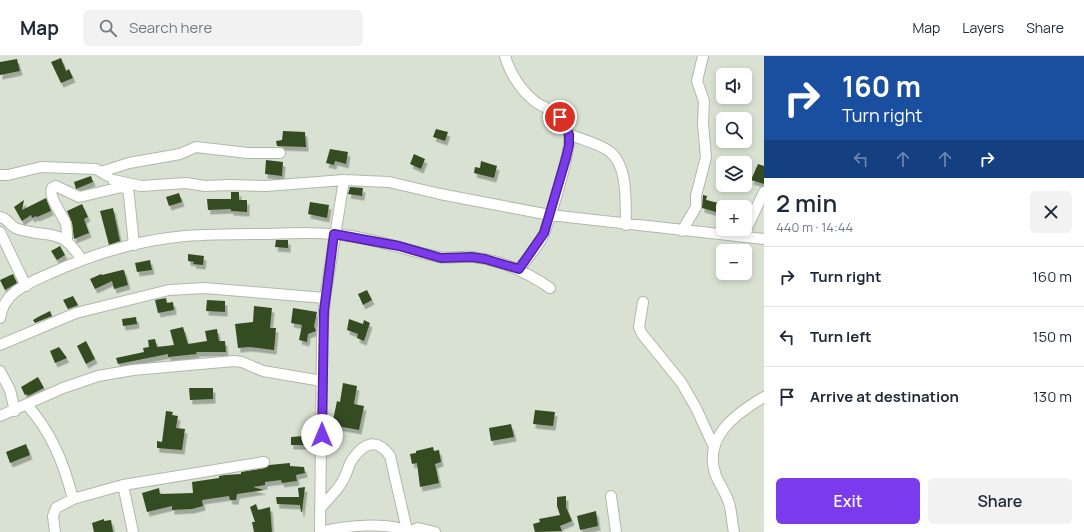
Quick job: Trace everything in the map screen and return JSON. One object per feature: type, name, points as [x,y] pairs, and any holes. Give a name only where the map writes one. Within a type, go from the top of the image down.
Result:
[{"type":"street","points":[[505,56],[512,73],[527,93],[533,100],[560,117],[569,134],[569,145],[566,158],[550,216],[541,240],[519,269]]},
{"type":"street","points":[[682,230],[696,207],[696,196],[706,157],[703,124],[704,101],[696,81],[703,56]]},
{"type":"street","points":[[569,134],[602,147],[616,159],[623,177],[626,225]]},
{"type":"street","points":[[104,172],[128,163],[180,154],[196,147],[248,152],[280,153]]},
{"type":"street","points":[[0,175],[8,175],[41,167],[89,168],[104,172],[128,190],[134,245]]},
{"type":"street","points":[[113,180],[141,186],[186,183],[205,186],[266,186],[344,180],[389,182],[440,194],[550,216],[716,233]]},
{"type":"street","points":[[344,180],[334,234],[325,298],[322,381],[320,532],[342,527],[362,525],[409,531],[418,528],[435,532]]},
{"type":"street","points":[[67,240],[66,224],[53,198],[52,188],[56,186],[79,197],[122,187]]},
{"type":"street","points":[[752,217],[764,192]]},
{"type":"street","points":[[0,217],[6,219],[15,228],[59,236],[67,240],[82,260]]},
{"type":"street","points":[[0,232],[26,286]]},
{"type":"street","points":[[0,318],[6,299],[26,286],[82,260],[134,245],[186,236],[334,234],[399,246],[441,258],[472,257],[485,259],[519,269],[550,288]]},
{"type":"street","points":[[743,236],[764,238]]},
{"type":"street","points":[[0,345],[76,313],[169,290],[204,288],[325,298]]},
{"type":"street","points":[[643,302],[639,327],[642,334],[681,382],[696,408],[714,447]]},
{"type":"street","points":[[0,416],[62,388],[98,376],[133,370],[221,362],[242,362],[263,371],[322,381]]},
{"type":"street","points":[[0,371],[10,390],[15,410]]},
{"type":"street","points":[[734,532],[728,501],[715,471],[713,461],[714,447],[717,440],[737,415],[764,397]]},
{"type":"street","points":[[27,405],[49,434],[67,476],[73,499]]},
{"type":"street","points":[[320,509],[344,480],[351,461],[366,446],[376,444],[383,447],[390,456],[409,531]]},
{"type":"street","points":[[55,532],[54,516],[56,508],[73,499],[123,486],[264,462]]},
{"type":"street","points":[[123,486],[133,532]]},
{"type":"street","points":[[611,496],[616,532]]},
{"type":"building","points":[[61,58],[66,71],[69,69],[73,78],[61,83],[51,62]]},
{"type":"building","points":[[17,59],[20,71],[0,75],[0,62]]},
{"type":"building","points":[[436,129],[448,132],[445,141],[433,137]]},
{"type":"building","points":[[283,131],[305,132],[306,147],[277,146],[276,141],[282,140]]},
{"type":"building","points":[[330,149],[348,152],[346,164],[335,161],[334,165],[326,163]]},
{"type":"building","points":[[414,154],[425,159],[421,169],[410,164]]},
{"type":"building","points":[[266,160],[283,162],[282,176],[265,174]]},
{"type":"building","points":[[481,161],[497,166],[494,178],[474,173],[475,167],[480,168]]},
{"type":"building","points":[[758,164],[764,166],[764,184],[752,180]]},
{"type":"building","points":[[91,176],[93,182],[76,189],[74,182]]},
{"type":"building","points":[[350,187],[363,188],[362,196],[348,194]]},
{"type":"building","points":[[231,192],[239,192],[239,200],[247,200],[247,212],[231,211],[231,209],[208,210],[207,199],[231,199]]},
{"type":"building","points":[[179,193],[182,202],[169,206],[166,197]]},
{"type":"building","points":[[703,195],[707,196],[706,200],[716,202],[716,212],[702,208]]},
{"type":"building","points":[[46,198],[51,211],[37,217],[32,218],[31,215],[22,221],[14,207],[24,200],[22,210]]},
{"type":"building","points":[[310,202],[329,205],[327,218],[308,214]]},
{"type":"building","points":[[82,204],[88,217],[84,219],[89,233],[74,239],[72,223],[67,211]]},
{"type":"building","points":[[113,208],[120,241],[109,245],[100,211]]},
{"type":"building","points":[[276,240],[288,240],[288,248],[275,247]]},
{"type":"building","points":[[60,246],[65,255],[57,260],[51,251]]},
{"type":"building","points":[[188,254],[204,256],[203,265],[193,264],[194,262],[188,261]]},
{"type":"building","points":[[150,260],[152,270],[137,272],[135,263]]},
{"type":"building","points":[[124,270],[128,285],[114,289],[112,281],[95,289],[90,279],[101,274]]},
{"type":"building","points":[[13,274],[17,283],[5,290],[0,280]]},
{"type":"building","points":[[367,290],[372,300],[363,305],[358,294]]},
{"type":"building","points":[[73,296],[78,305],[68,309],[63,300]]},
{"type":"building","points":[[166,298],[167,303],[173,302],[174,310],[158,313],[155,300]]},
{"type":"building","points":[[207,300],[225,301],[225,312],[206,311]]},
{"type":"building","points":[[254,306],[272,308],[270,328],[276,328],[274,350],[249,347],[238,348],[235,324],[253,322]]},
{"type":"building","points":[[293,308],[317,312],[314,326],[316,331],[308,334],[307,342],[299,340],[302,325],[291,323]]},
{"type":"building","points":[[50,311],[52,316],[35,323],[33,320],[38,317]]},
{"type":"building","points":[[136,317],[137,324],[123,326],[122,319]]},
{"type":"building","points":[[349,319],[363,324],[364,320],[370,323],[364,341],[357,338],[358,334],[347,330]]},
{"type":"building","points":[[183,327],[188,344],[207,341],[205,331],[217,329],[219,341],[225,341],[226,352],[196,352],[197,354],[168,357],[168,354],[118,364],[116,358],[144,352],[143,348],[149,347],[148,340],[155,339],[157,347],[174,345],[170,330]]},
{"type":"building","points":[[86,341],[95,359],[86,364],[77,346]]},
{"type":"building","points":[[59,347],[67,358],[55,363],[50,351]]},
{"type":"building","points":[[38,377],[44,388],[28,396],[27,394],[25,395],[21,387]]},
{"type":"building","points":[[343,383],[357,386],[354,404],[364,406],[359,430],[332,425],[337,401],[340,402]]},
{"type":"building","points":[[189,388],[213,388],[213,399],[190,400]]},
{"type":"building","points":[[535,410],[555,412],[553,426],[533,424]]},
{"type":"building","points":[[166,411],[173,412],[172,415],[178,416],[176,428],[185,429],[182,450],[157,448],[157,441],[162,442]]},
{"type":"building","points":[[511,424],[514,437],[491,441],[489,428]]},
{"type":"building","points":[[304,436],[304,445],[291,445],[291,437]]},
{"type":"building","points":[[26,444],[30,455],[10,463],[6,452]]},
{"type":"building","points":[[433,447],[434,451],[439,450],[441,462],[435,464],[439,483],[420,487],[417,463],[412,464],[410,454]]},
{"type":"building","points":[[290,463],[290,466],[304,467],[305,473],[296,475],[297,481],[282,483],[281,480],[265,482],[265,485],[253,487],[264,490],[237,494],[236,500],[230,500],[229,496],[202,500],[203,506],[192,509],[172,510],[172,506],[147,512],[142,493],[159,488],[160,494],[193,493],[192,482],[219,478],[219,476],[225,475],[241,474],[241,472],[265,468],[269,465]]},
{"type":"building","points":[[305,487],[302,512],[300,505],[277,504],[276,497],[299,497],[298,488]]},
{"type":"building","points":[[566,496],[566,507],[572,521],[560,526],[562,531],[535,532],[533,524],[540,522],[539,519],[560,515],[557,506],[557,497]]},
{"type":"building","points":[[256,504],[258,510],[270,507],[272,532],[254,532],[252,522],[255,522],[250,507]]},
{"type":"building","points":[[596,511],[598,526],[580,530],[577,516]]},
{"type":"building","points":[[104,519],[104,521],[111,520],[113,532],[94,532],[92,523]]},
{"type":"route","points":[[322,435],[322,338],[325,298],[334,234],[373,240],[441,258],[472,257],[485,259],[519,269],[541,240],[544,233],[566,158],[569,145],[569,134],[560,117]]}]
